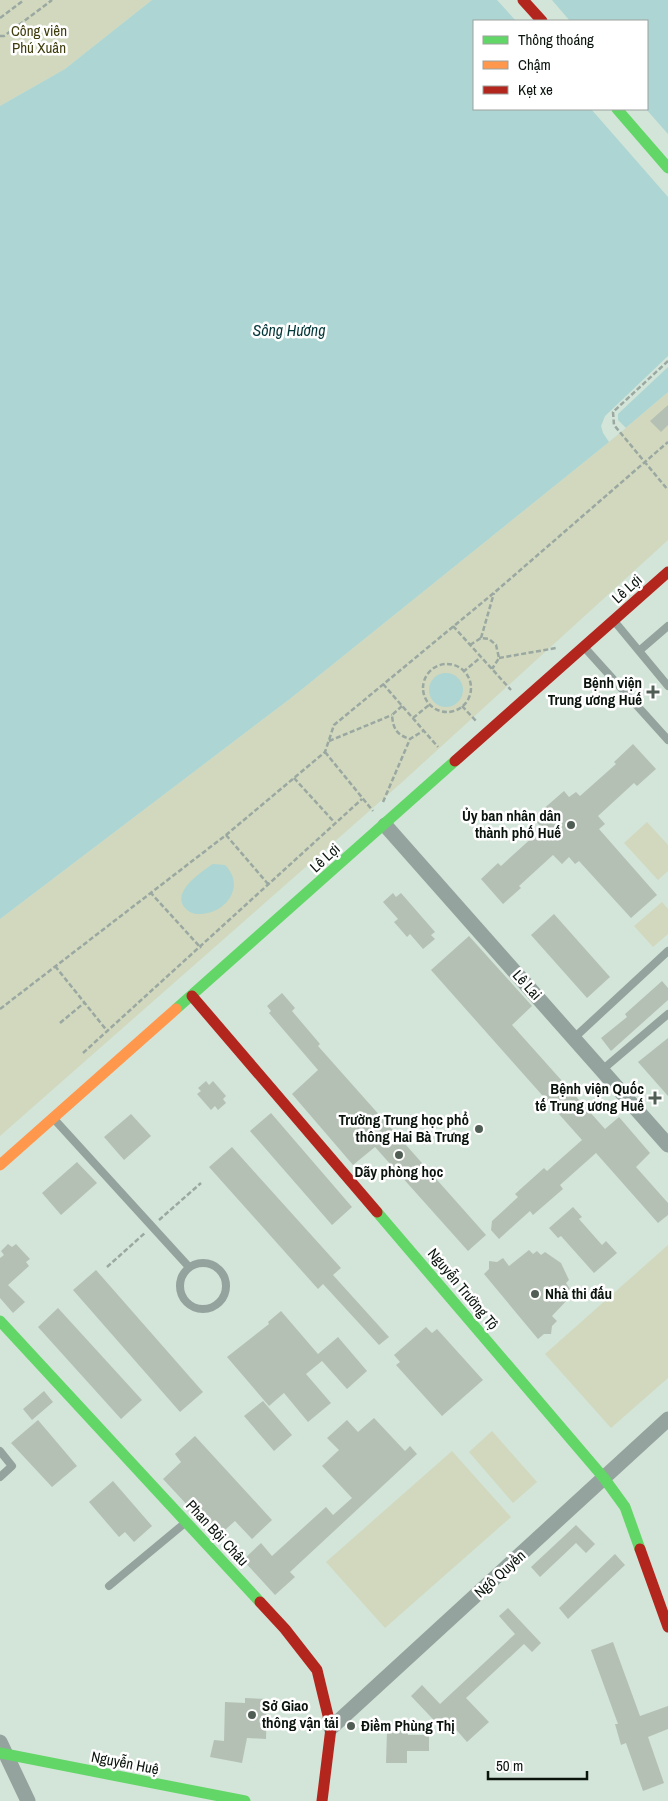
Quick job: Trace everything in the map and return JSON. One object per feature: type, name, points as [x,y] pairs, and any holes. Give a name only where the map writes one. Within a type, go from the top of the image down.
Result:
[{"type":"street","points":[[523,0],[541,20]]},
{"type":"street","points":[[618,110],[668,168]]},
{"type":"street","name":"Lê Lợi","points":[[0,1165],[585,648],[668,572]]},
{"type":"street","name":"Lê Lai","points":[[385,825],[668,1145]]},
{"type":"street","name":"Nguyễn Trường Tộ","points":[[192,996],[604,1478],[625,1507],[668,1627]]},
{"type":"street","name":"Phan Bội Châu","points":[[0,1321],[285,1629],[317,1670],[330,1728],[322,1801]]},
{"type":"street","name":"Ngô Quyền","points":[[330,1728],[668,1419]]},
{"type":"street","points":[[2,1750],[28,1801]]},
{"type":"street","name":"Nguyễn Huệ","points":[[2,1750],[246,1801]]},
{"type":"lane","points":[[614,621],[668,686]]},
{"type":"lane","points":[[639,651],[668,626]]},
{"type":"lane","points":[[585,648],[668,740]]},
{"type":"lane","points":[[574,1038],[668,951]]},
{"type":"lane","points":[[602,1070],[668,1014]]},
{"type":"lane","points":[[54,1119],[189,1267]]},
{"type":"lane","points":[[208,1263],[221,1270],[226,1284],[224,1296],[219,1302],[206,1308],[198,1308],[186,1301],[180,1288],[181,1280],[189,1267],[208,1263]]},
{"type":"lane","points":[[0,1451],[12,1466],[0,1477]]},
{"type":"lane","points":[[109,1586],[186,1522]]},
{"type":"path","points":[[0,18],[24,0]]},
{"type":"path","points":[[0,36],[4,36],[52,0]]},
{"type":"path","points":[[668,361],[614,412],[614,425],[668,490]]},
{"type":"path","points":[[0,1009],[226,835],[325,752],[334,725],[495,592],[668,442]]},
{"type":"path","points":[[481,638],[495,592]]},
{"type":"path","points":[[453,626],[511,690]]},
{"type":"path","points":[[470,645],[481,638],[489,639],[496,645],[499,658],[492,669]]},
{"type":"path","points":[[499,658],[559,648]]},
{"type":"path","points":[[463,672],[481,657]]},
{"type":"path","points":[[450,665],[463,672],[470,684],[470,692],[462,706],[447,712],[439,711],[429,704],[423,694],[423,686],[429,673],[435,668],[450,665]]},
{"type":"path","points":[[383,684],[438,747]]},
{"type":"path","points":[[413,718],[429,704]]},
{"type":"path","points":[[329,741],[392,715],[402,706]]},
{"type":"path","points":[[462,706],[476,721]]},
{"type":"path","points":[[392,715],[393,728],[401,736],[410,739]]},
{"type":"path","points":[[382,803],[410,739],[424,731]]},
{"type":"path","points":[[325,752],[373,811]]},
{"type":"path","points":[[294,778],[335,824]]},
{"type":"path","points":[[83,1052],[108,1032],[201,948],[362,799]]},
{"type":"path","points":[[226,835],[268,884]]},
{"type":"path","points":[[150,892],[201,948]]},
{"type":"path","points":[[55,966],[108,1032]]},
{"type":"path","points":[[60,1023],[84,1003]]},
{"type":"green space","name":"Công viên Phú Xuân","points":[[0,0],[152,0],[65,69],[0,106]]},
{"type":"green space","points":[[668,392],[668,540],[400,784],[0,1136],[0,919],[291,698],[609,442]]},
{"type":"green space","points":[[647,822],[668,845],[668,871],[658,880],[624,843]]},
{"type":"green space","points":[[662,902],[668,909],[668,934],[653,947],[634,926]]},
{"type":"green space","points":[[668,1245],[668,1378],[611,1428],[545,1354]]},
{"type":"green space","points":[[492,1431],[537,1482],[513,1503],[469,1452]]},
{"type":"green space","points":[[452,1451],[511,1517],[385,1628],[326,1562]]},
{"type":"water","name":"Sông Hương","points":[[152,0],[668,0],[668,392],[609,442],[291,698],[0,919],[0,106],[65,69]]},
{"type":"water","points":[[446,673],[458,678],[463,690],[458,702],[446,707],[434,702],[429,690],[434,678]]},
{"type":"water","points":[[213,864],[225,865],[231,873],[234,882],[233,890],[230,898],[217,910],[195,914],[185,908],[182,896],[189,883]]},
{"type":"pier","points":[[497,0],[552,0],[569,20],[515,20]]},
{"type":"pier","points":[[592,110],[647,110],[668,134],[668,197]]},
{"type":"pier","points":[[668,356],[668,367],[618,414],[618,420],[626,428],[609,442],[601,426],[605,416]]},
{"type":"building","points":[[668,405],[668,425],[661,432],[650,421]]},
{"type":"building","name":"Ủy ban nhân dân thành phố Huế","points":[[633,744],[656,769],[637,786],[634,783],[598,816],[605,824],[599,829],[657,895],[631,918],[579,861],[575,864],[569,857],[562,864],[553,855],[519,886],[521,888],[503,904],[481,879],[498,863],[501,866],[535,835],[533,833],[540,826],[533,818],[564,791],[569,797],[576,792],[580,796],[616,764],[614,762]]},
{"type":"building","points":[[393,893],[396,897],[401,893],[435,932],[431,935],[435,939],[423,949],[410,934],[407,937],[394,922],[398,919],[383,902]]},
{"type":"building","points":[[554,914],[610,977],[587,998],[531,935]]},
{"type":"building","points":[[469,936],[532,1006],[512,1025],[605,1129],[619,1117],[650,1153],[636,1167],[668,1203],[668,1215],[658,1223],[596,1153],[560,1185],[563,1189],[533,1215],[530,1211],[499,1239],[491,1230],[492,1221],[518,1197],[515,1194],[544,1168],[547,1171],[582,1140],[431,970]]},
{"type":"building","points":[[662,981],[668,988],[668,1000],[611,1051],[601,1038],[627,1017],[625,1014]]},
{"type":"building","points":[[282,993],[295,1008],[292,1011],[320,1044],[318,1046],[486,1235],[468,1251],[375,1147],[353,1165],[292,1094],[318,1070],[269,1013],[271,1011],[267,1006]]},
{"type":"building","points":[[668,1038],[668,1096],[638,1062]]},
{"type":"building","points":[[206,1081],[209,1085],[213,1081],[226,1096],[223,1099],[226,1103],[218,1110],[215,1106],[211,1110],[197,1094],[201,1091],[198,1088]]},
{"type":"building","points":[[271,1113],[352,1207],[332,1225],[250,1131]]},
{"type":"building","points":[[131,1114],[151,1136],[124,1160],[104,1137]]},
{"type":"building","points":[[232,1147],[341,1268],[333,1275],[389,1337],[379,1345],[323,1284],[318,1289],[209,1167]]},
{"type":"building","points":[[77,1162],[97,1183],[61,1215],[42,1193]]},
{"type":"building","points":[[573,1207],[582,1217],[579,1219],[602,1245],[606,1241],[617,1253],[594,1273],[561,1236],[558,1238],[549,1228]]},
{"type":"building","points":[[8,1244],[12,1247],[16,1244],[30,1259],[26,1262],[29,1266],[8,1285],[25,1302],[13,1313],[0,1298],[0,1258],[4,1255],[1,1251]]},
{"type":"building","name":"Nhà thi đấu","points":[[529,1250],[533,1254],[537,1251],[541,1255],[545,1252],[561,1263],[569,1280],[566,1283],[570,1289],[567,1292],[570,1297],[552,1316],[557,1321],[552,1326],[551,1334],[544,1334],[538,1339],[484,1274],[489,1269],[489,1261],[497,1262],[503,1258],[509,1266]]},
{"type":"building","points":[[96,1270],[203,1392],[180,1412],[73,1290]]},
{"type":"building","points":[[58,1308],[142,1400],[121,1419],[38,1327]]},
{"type":"building","points":[[281,1311],[318,1354],[338,1337],[367,1371],[347,1389],[322,1361],[306,1374],[331,1403],[308,1422],[284,1393],[269,1406],[227,1357],[269,1324],[268,1322]]},
{"type":"building","points":[[426,1327],[432,1333],[437,1329],[483,1380],[442,1416],[396,1365],[400,1362],[394,1355]]},
{"type":"building","points":[[44,1391],[53,1402],[32,1420],[23,1409]]},
{"type":"building","points":[[263,1401],[292,1435],[274,1451],[244,1416]]},
{"type":"building","points":[[374,1418],[405,1451],[410,1446],[417,1454],[290,1572],[295,1577],[275,1595],[243,1560],[261,1543],[272,1556],[326,1507],[333,1515],[352,1498],[322,1466],[339,1450],[327,1438],[347,1420],[358,1432]]},
{"type":"building","points":[[38,1420],[77,1466],[52,1487],[11,1443]]},
{"type":"building","points":[[195,1436],[272,1520],[252,1539],[235,1521],[217,1537],[163,1479],[181,1462],[175,1454]]},
{"type":"building","points":[[113,1481],[152,1526],[134,1542],[125,1532],[119,1537],[89,1502]]},
{"type":"building","points":[[576,1525],[595,1544],[586,1553],[576,1543],[540,1577],[531,1567]]},
{"type":"building","points":[[615,1554],[625,1565],[568,1619],[559,1608]]},
{"type":"building","points":[[508,1608],[541,1643],[532,1652],[524,1644],[466,1698],[489,1722],[467,1742],[453,1726],[446,1733],[411,1696],[422,1685],[440,1704],[515,1634],[499,1616]]},
{"type":"building","points":[[613,1642],[640,1716],[668,1706],[668,1729],[648,1737],[664,1783],[643,1791],[626,1743],[621,1745],[615,1724],[618,1724],[591,1650]]},
{"type":"building","points":[[245,1698],[267,1699],[266,1739],[247,1738],[242,1763],[210,1757],[214,1740],[224,1741],[225,1702],[245,1703]]},
{"type":"building","points":[[387,1731],[408,1731],[408,1735],[429,1735],[429,1751],[407,1751],[407,1763],[386,1763]]},
{"type":"traffic: fast","points":[[618,110],[668,168]]},
{"type":"traffic: fast","points":[[176,1009],[455,761]]},
{"type":"traffic: fast","points":[[377,1212],[604,1478],[625,1507],[640,1549]]},
{"type":"traffic: fast","points":[[0,1321],[260,1602]]},
{"type":"traffic: fast","points":[[0,1753],[245,1801]]},
{"type":"traffic: slow","points":[[0,1165],[176,1009]]},
{"type":"traffic: jam","points":[[523,0],[541,20]]},
{"type":"traffic: jam","points":[[455,761],[668,572]]},
{"type":"traffic: jam","points":[[192,996],[377,1212]]},
{"type":"traffic: jam","points":[[640,1549],[668,1627]]},
{"type":"traffic: jam","points":[[260,1602],[285,1629],[317,1670],[331,1728],[322,1801]]},
{"type":"place","name":"Bệnh viện Trung ương Huế","points":[[653,692]]},
{"type":"place","name":"Ủy ban nhân dân thành phố Huế","points":[[571,825]]},
{"type":"place","name":"Bệnh viện Quốc tế Trung ương Huế","points":[[655,1098]]},
{"type":"place","name":"Trường Trung học phổ thông Hai Bà Trưng","points":[[479,1129]]},
{"type":"place","name":"Dãy phòng học","points":[[399,1155]]},
{"type":"place","name":"Nhà thi đấu","points":[[535,1294]]},
{"type":"place","name":"Sở Giao thông vận tải","points":[[252,1715]]},
{"type":"place","name":"Điềm Phùng Thį","points":[[351,1726]]}]
